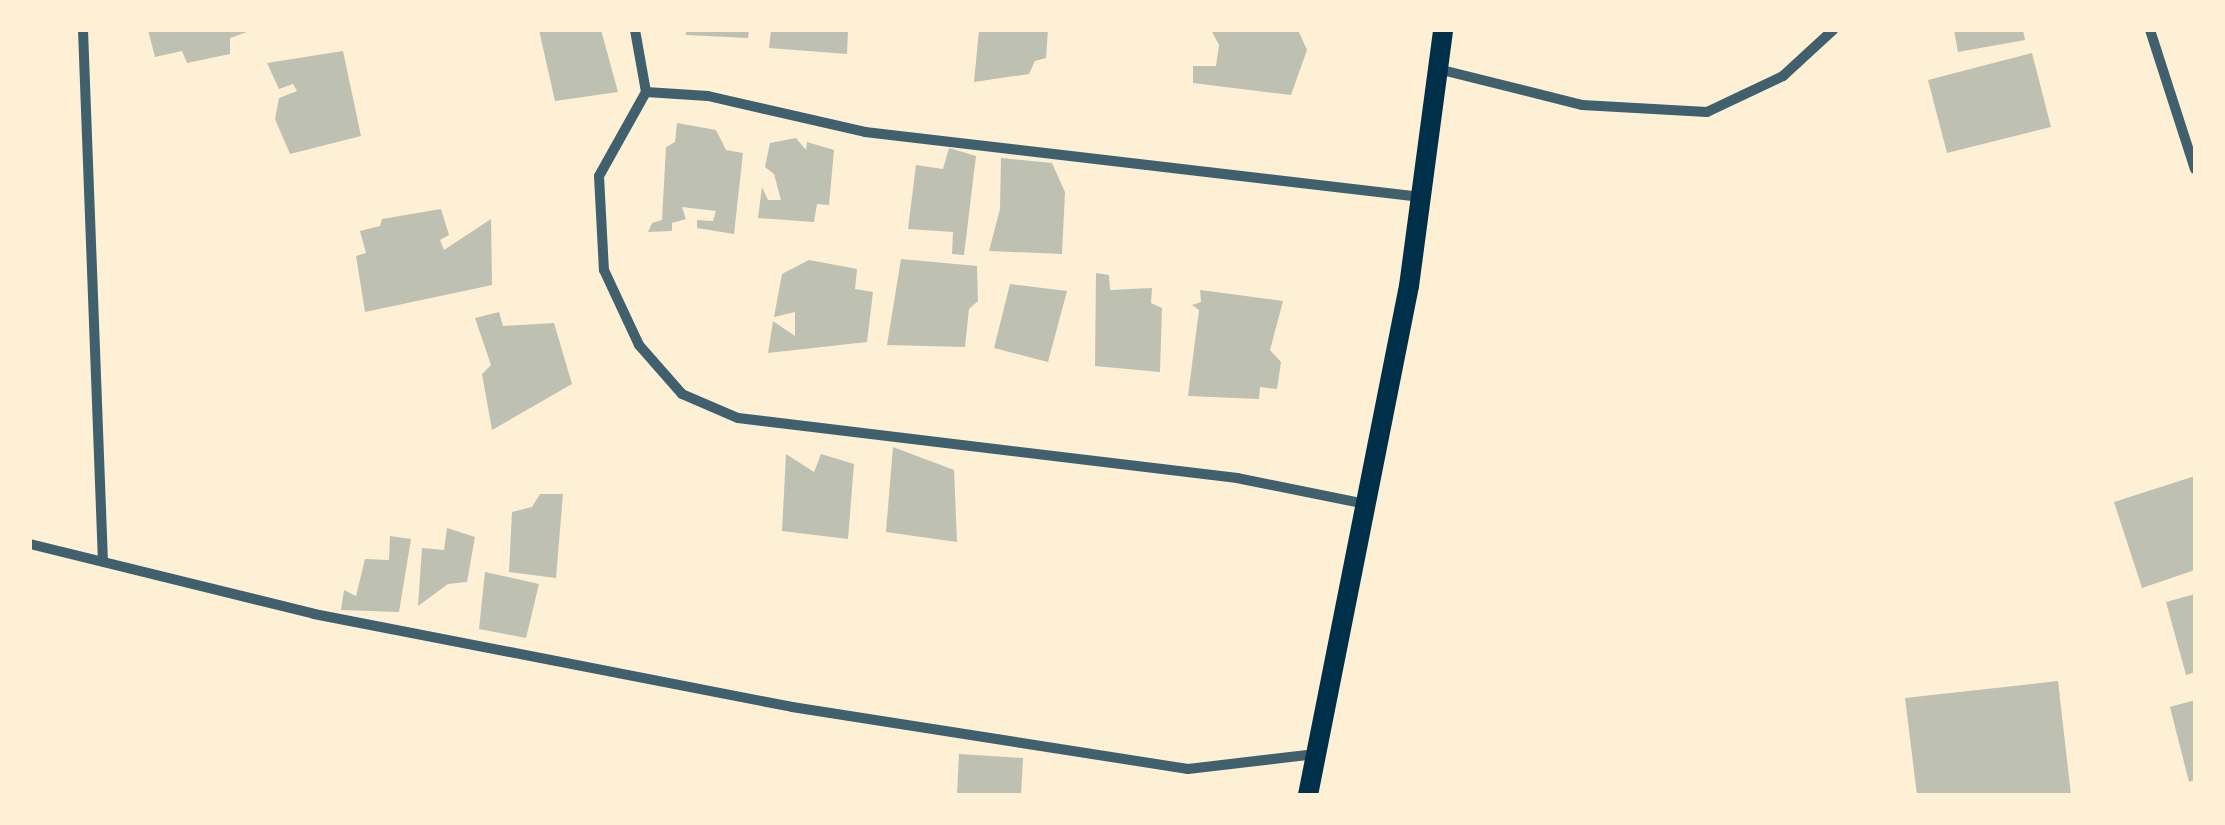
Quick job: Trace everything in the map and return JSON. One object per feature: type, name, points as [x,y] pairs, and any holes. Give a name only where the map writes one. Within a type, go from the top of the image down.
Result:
[{"type":"main road","points":[[1308,795],[1367,504],[1422,197],[1443,30]]},
{"type":"street","points":[[83,30],[103,562]]},
{"type":"street","points":[[635,30],[646,92],[598,176],[604,270],[639,344],[682,394],[738,418],[1238,478],[1367,504]]},
{"type":"street","points":[[1438,69],[1582,105],[1707,112],[1783,76],[1832,30]]},
{"type":"street","points":[[2150,30],[2195,168]]},
{"type":"street","points":[[646,92],[708,96],[865,132],[1422,197]]},
{"type":"street","points":[[30,544],[314,614],[792,707],[1188,769],[1318,754]]},
{"type":"building","points":[[148,30],[250,31],[230,38],[230,54],[187,63],[182,51],[155,57]]},
{"type":"building","points":[[539,30],[601,30],[618,92],[555,101]]},
{"type":"building","points":[[686,30],[749,30],[748,38],[686,35]]},
{"type":"building","points":[[771,30],[848,30],[847,54],[769,48]]},
{"type":"building","points":[[979,30],[1048,30],[1046,58],[1035,61],[1029,74],[974,82]]},
{"type":"building","points":[[1211,30],[1298,30],[1307,50],[1291,95],[1193,83],[1193,66],[1216,66],[1219,45]]},
{"type":"building","points":[[1954,30],[2023,30],[2025,40],[1958,52]]},
{"type":"building","points":[[343,51],[361,136],[290,154],[275,119],[279,98],[297,91],[293,84],[279,89],[267,63]]},
{"type":"building","points":[[2032,53],[2051,127],[1947,153],[1928,80]]},
{"type":"building","points":[[677,123],[716,130],[726,150],[743,153],[734,234],[697,228],[697,220],[713,221],[716,211],[682,207],[686,219],[672,223],[672,231],[648,232],[652,223],[662,220],[666,147],[675,142]]},
{"type":"building","points":[[796,138],[806,150],[807,142],[834,150],[829,205],[817,204],[814,222],[758,218],[762,187],[768,200],[781,200],[774,174],[765,167],[770,143]]},
{"type":"building","points":[[949,148],[976,156],[964,255],[952,254],[953,232],[908,229],[916,165],[943,169]]},
{"type":"building","points":[[1001,158],[1052,163],[1065,192],[1062,254],[989,251],[1000,209]]},
{"type":"building","points":[[441,209],[449,235],[440,240],[444,250],[491,219],[492,285],[365,312],[356,256],[366,253],[360,231],[380,226],[382,219]]},
{"type":"building","points":[[901,259],[977,266],[978,301],[969,309],[965,347],[887,345]]},
{"type":"building","points":[[809,260],[857,269],[855,289],[873,292],[867,342],[768,353],[773,321],[795,336],[795,312],[774,317],[782,274]]},
{"type":"building","points":[[1096,273],[1109,275],[1110,290],[1152,288],[1151,303],[1162,308],[1160,372],[1095,366]]},
{"type":"building","points":[[1010,284],[1067,291],[1048,362],[994,348]]},
{"type":"building","points":[[1200,290],[1283,301],[1270,350],[1281,362],[1277,389],[1260,387],[1259,399],[1188,396],[1199,310],[1192,305],[1201,302]]},
{"type":"building","points":[[499,312],[503,326],[554,323],[572,384],[492,430],[482,374],[491,365],[475,318]]},
{"type":"building","points":[[893,447],[954,470],[957,542],[886,532]]},
{"type":"building","points":[[786,454],[814,472],[821,454],[854,464],[848,539],[782,531]]},
{"type":"building","points":[[2195,476],[2195,570],[2142,588],[2114,502]]},
{"type":"building","points":[[540,494],[563,494],[556,578],[509,572],[512,512],[532,507]]},
{"type":"building","points":[[447,528],[475,537],[467,582],[448,584],[418,606],[422,548],[444,550]]},
{"type":"building","points":[[390,536],[411,539],[399,612],[341,610],[344,590],[356,596],[365,559],[389,560]]},
{"type":"building","points":[[485,572],[539,584],[526,638],[479,629]]},
{"type":"building","points":[[2195,594],[2195,672],[2186,675],[2166,602]]},
{"type":"building","points":[[2058,681],[2071,795],[1917,795],[1905,698]]},
{"type":"building","points":[[2195,700],[2195,780],[2189,782],[2170,707]]},
{"type":"building","points":[[959,754],[1023,758],[1021,795],[957,795]]}]
